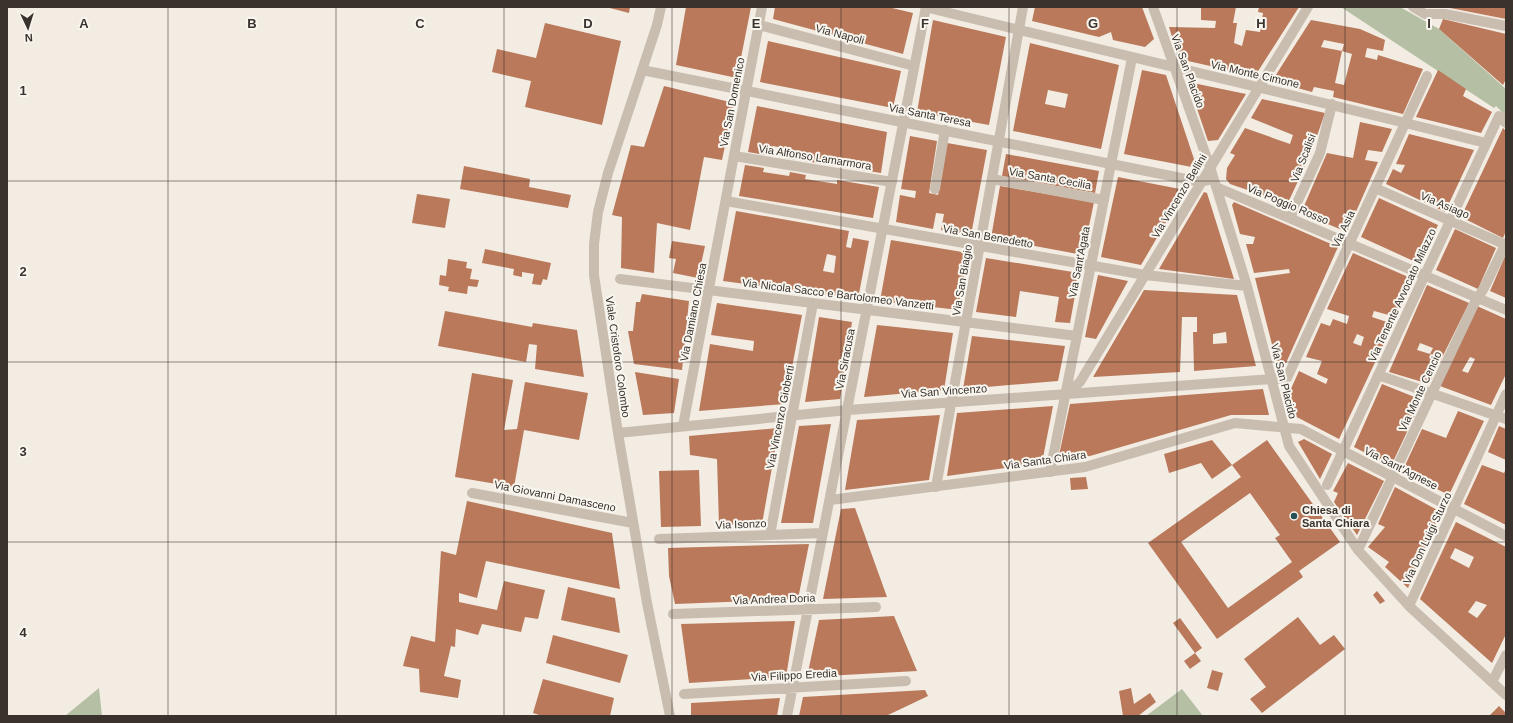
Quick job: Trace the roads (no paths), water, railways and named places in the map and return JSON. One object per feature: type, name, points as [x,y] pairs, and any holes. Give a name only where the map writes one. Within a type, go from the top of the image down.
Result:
[{"type":"street","name":"Viale Cristoforo Colombo","points":[[662,7],[608,173],[598,212],[594,244],[595,282],[618,433],[633,523],[670,716]]},
{"type":"street","name":"Via San Domenico","points":[[726,201],[762,7]]},
{"type":"street","name":"Via Monte Cimone","points":[[926,7],[1174,68],[1259,86],[1486,144]]},
{"type":"street","name":"Via Siracusa","points":[[787,716],[926,7]]},
{"type":"street","name":"Via San Biagio","points":[[936,487],[1023,7]]},
{"type":"street","name":"Via San Placido","points":[[1153,7],[1210,168],[1247,286],[1288,446],[1358,550],[1409,606],[1506,695]]},
{"type":"street","name":"Via Vincenzo Bellini","points":[[1066,394],[1080,382],[1308,7]]},
{"type":"street","points":[[1412,7],[1425,14],[1436,10],[1506,26]]},
{"type":"street","name":"Via Napoli","points":[[759,25],[914,66]]},
{"type":"street","name":"Via Sant'Agata","points":[[1050,472],[1132,58]]},
{"type":"street","name":"Via Santa Teresa","points":[[642,70],[1201,182],[1215,183]]},
{"type":"street","name":"Via Asia","points":[[1272,379],[1287,378],[1427,76]]},
{"type":"street","name":"Via Scalisi","points":[[1290,218],[1320,152],[1332,104]]},
{"type":"street","name":"Via Tenente Avvocato Milazzo","points":[[1327,485],[1499,116],[1506,123]]},
{"type":"street","points":[[934,189],[945,130]]},
{"type":"street","name":"Via Alfonso Lamarmora","points":[[734,156],[892,182]]},
{"type":"street","name":"Via Santa Cecilia","points":[[992,179],[1104,200]]},
{"type":"street","name":"Via Poggio Rosso","points":[[1215,183],[1290,218],[1506,310]]},
{"type":"street","name":"Via Asiago","points":[[1375,188],[1506,244]]},
{"type":"street","name":"Via San Benedetto","points":[[726,201],[1145,275],[1247,286]]},
{"type":"street","name":"Via Damiano Chiesa","points":[[683,426],[726,201]]},
{"type":"street","name":"Via Monte Cencio","points":[[1358,550],[1478,298],[1506,244]]},
{"type":"street","name":"Via Nicola Sacco e Bartolomeo Vanzetti","points":[[620,279],[1077,336]]},
{"type":"street","name":"Via Vincenzo Gioberti","points":[[770,535],[813,303]]},
{"type":"street","points":[[1378,375],[1506,419]]},
{"type":"street","name":"Via San Vincenzo","points":[[618,433],[848,410],[1272,379]]},
{"type":"street","name":"Via Don Luigi Sturzo","points":[[1409,606],[1506,394]]},
{"type":"street","name":"Via Santa Chiara","points":[[830,500],[1085,467],[1235,423],[1283,426]]},
{"type":"street","name":"Via Sant'Agnese","points":[[1283,426],[1301,429],[1506,536]]},
{"type":"street","name":"Via Giovanni Damasceno","points":[[472,493],[633,523]]},
{"type":"street","name":"Via Isonzo","points":[[659,539],[824,533]]},
{"type":"street","name":"Via Andrea Doria","points":[[673,614],[876,607]]},
{"type":"street","points":[[1492,682],[1506,655]]},
{"type":"street","name":"Via Filippo Eredia","points":[[684,694],[906,681]]},
{"type":"place","name":"Chiesa di Santa Chiara","points":[[1294,516]]}]
